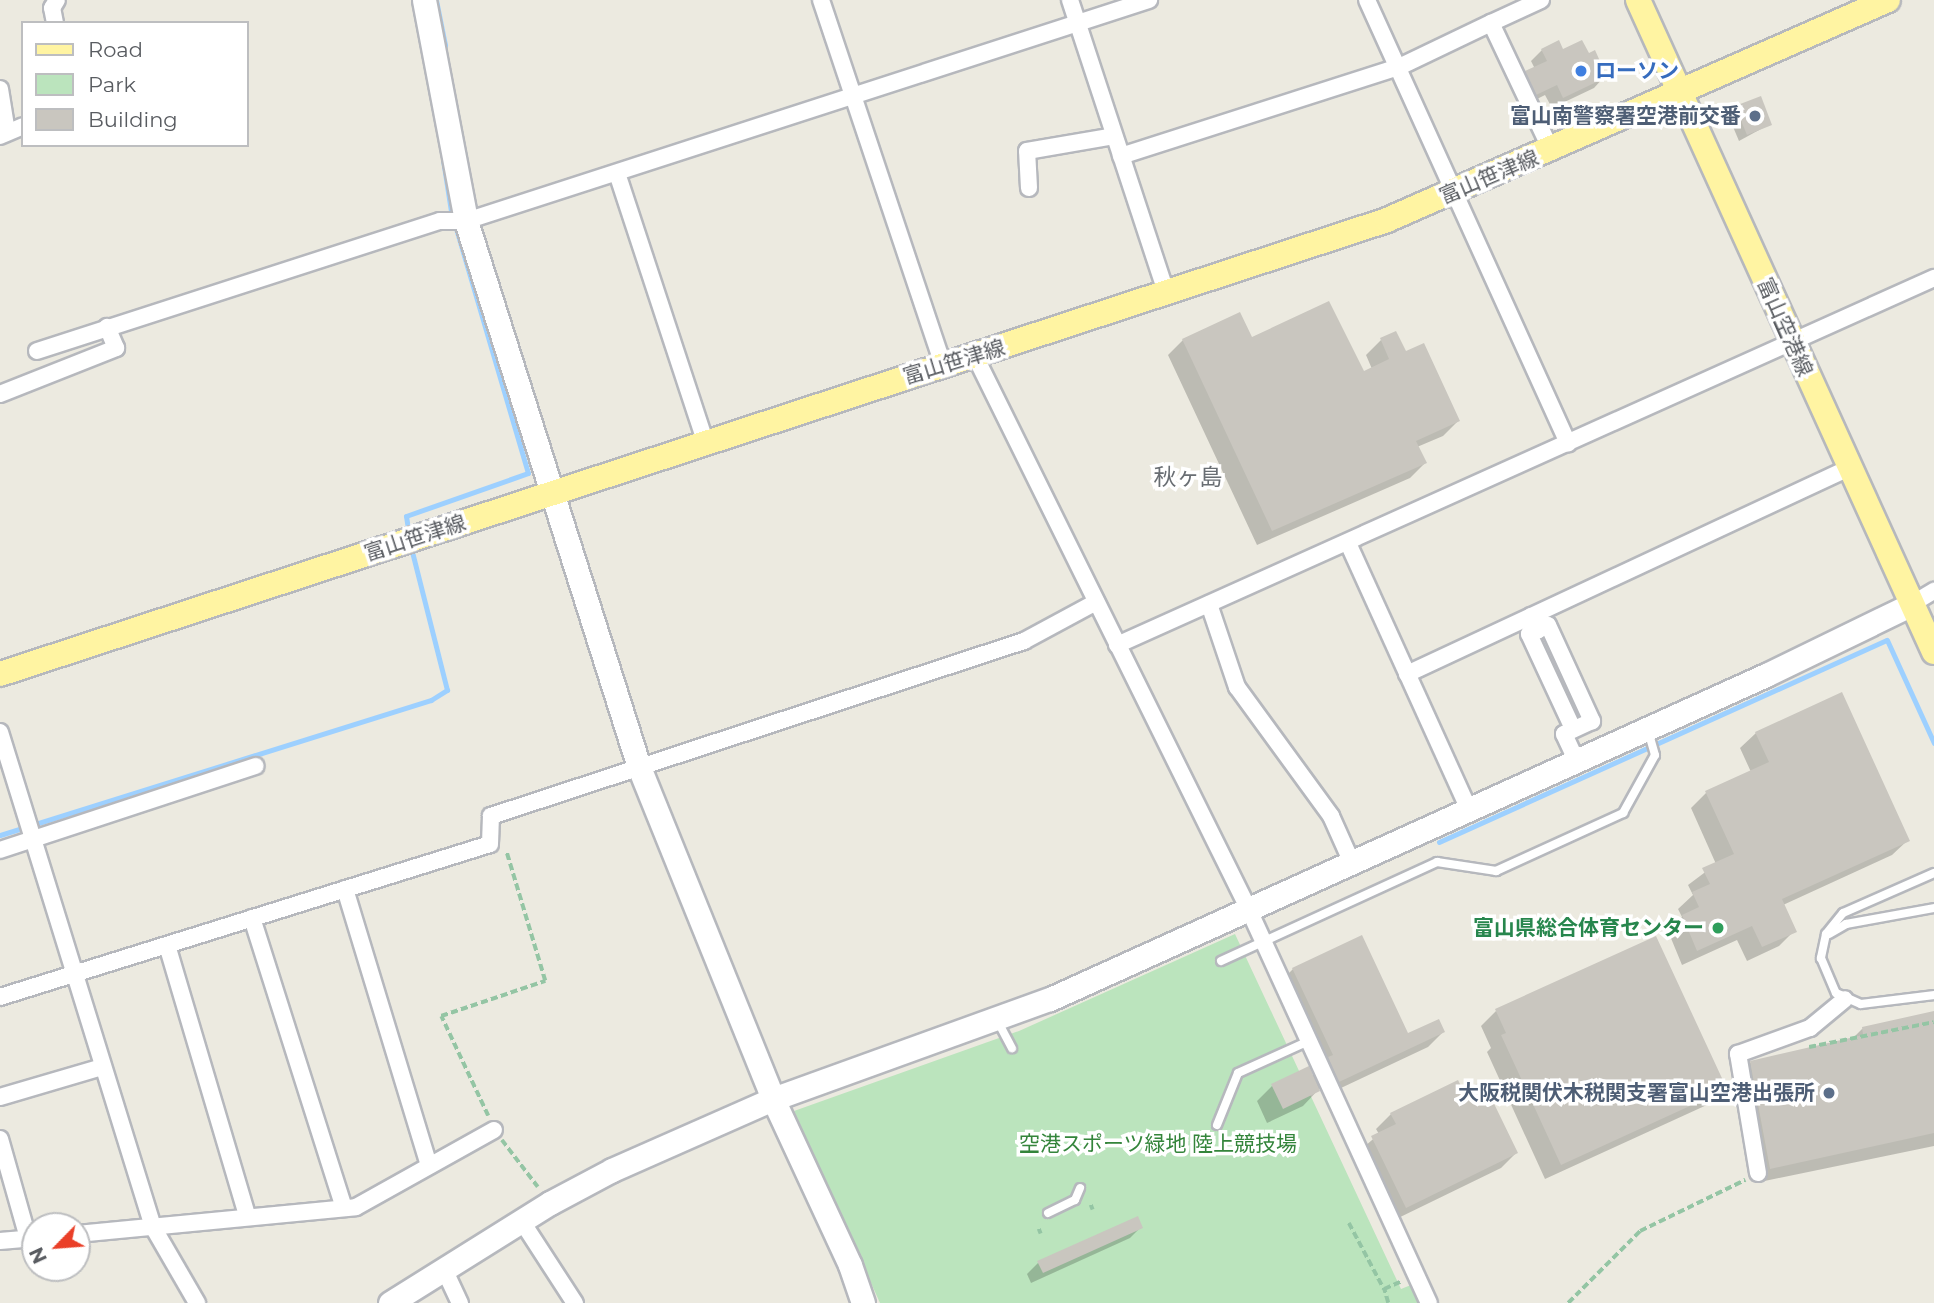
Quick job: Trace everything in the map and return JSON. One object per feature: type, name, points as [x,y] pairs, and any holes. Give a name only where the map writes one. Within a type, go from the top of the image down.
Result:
[{"type":"main road","name":"富山空港線","points":[[1638,0],[1682,93],[1791,343],[1934,652]]},
{"type":"main road","name":"富山笹津線","points":[[0,674],[943,365],[1167,295],[1374,225],[1456,192],[1888,0]]},
{"type":"street","points":[[55,21],[52,8],[57,0]]},
{"type":"street","points":[[424,0],[466,221],[639,767],[774,1099],[850,1265],[863,1303]]},
{"type":"street","points":[[821,0],[943,365]]},
{"type":"street","points":[[1070,0],[1167,295]]},
{"type":"street","points":[[37,351],[440,221],[466,221],[1149,0]]},
{"type":"street","points":[[1367,0],[1568,444]]},
{"type":"street","points":[[1121,156],[1399,68],[1541,0]]},
{"type":"street","points":[[1491,23],[1551,150]]},
{"type":"street","points":[[0,89],[10,131]]},
{"type":"street","points":[[1029,187],[1027,151],[1114,135]]},
{"type":"street","points":[[617,173],[706,443]]},
{"type":"street","points":[[1117,645],[1934,278]]},
{"type":"street","points":[[0,394],[116,348],[107,327]]},
{"type":"street","points":[[975,356],[1249,909],[1309,1041],[1402,1232],[1429,1303]]},
{"type":"street","points":[[1406,674],[1534,623],[1848,468]]},
{"type":"street","points":[[1348,543],[1468,808]]},
{"type":"street","points":[[390,1303],[550,1203],[774,1099],[998,1020],[1576,760],[1650,735],[1934,591]]},
{"type":"street","points":[[0,997],[490,844],[491,816],[1024,641],[1096,603]]},
{"type":"street","points":[[1209,604],[1237,687],[1331,816],[1352,863]]},
{"type":"street","points":[[1534,623],[1548,625],[1592,721],[1564,734],[1576,760]]},
{"type":"street","points":[[0,732],[153,1227],[197,1303]]},
{"type":"street","points":[[0,850],[256,766]]},
{"type":"street","points":[[345,889],[429,1167]]},
{"type":"street","points":[[252,918],[344,1208]]},
{"type":"street","points":[[167,945],[247,1215]]},
{"type":"street","points":[[1758,1173],[1743,1118],[1738,1054],[1810,1028],[1845,999]]},
{"type":"street","points":[[0,1097],[102,1067]]},
{"type":"street","points":[[91,1233],[247,1215],[356,1207],[494,1130]]},
{"type":"street","points":[[0,1139],[24,1212]]},
{"type":"street","points":[[522,1220],[575,1303]]},
{"type":"street","points":[[0,1241],[21,1239]]},
{"type":"street","points":[[444,1269],[460,1303]]},
{"type":"lane","points":[[1221,961],[1437,862],[1496,871],[1623,813],[1655,752],[1650,735]]},
{"type":"lane","points":[[1934,873],[1843,913],[1822,945],[1821,958],[1828,984],[1845,999],[1879,1005],[1934,995]]},
{"type":"lane","points":[[1822,945],[1835,929],[1846,924],[1934,908]]},
{"type":"lane","points":[[998,1020],[1012,1048]]},
{"type":"lane","points":[[1217,1125],[1238,1073],[1309,1041]]},
{"type":"lane","points":[[1048,1213],[1075,1200],[1080,1188]]},
{"type":"path","points":[[490,844],[503,842],[545,981],[441,1016],[494,1130],[550,1203]]},
{"type":"path","points":[[1798,1050],[1934,1022]]},
{"type":"path","points":[[1568,1303],[1640,1231],[1758,1173]]},
{"type":"path","points":[[1349,1223],[1384,1289],[1388,1303]]},
{"type":"path","points":[[1384,1289],[1417,1270]]},
{"type":"green space","name":"空港スポーツ緑地 陸上競技場","points":[[1235,934],[1401,1289],[1411,1285],[1419,1303],[880,1303],[794,1111],[1019,1031]]},
{"type":"building","points":[[1559,40],[1563,49],[1582,40],[1589,53],[1595,50],[1607,77],[1563,98],[1557,85],[1536,95],[1525,71],[1547,61],[1541,49]]},
{"type":"building","points":[[1761,96],[1772,125],[1747,135],[1735,106]]},
{"type":"building","points":[[1329,301],[1364,371],[1389,359],[1380,338],[1396,331],[1406,351],[1424,343],[1460,421],[1416,441],[1427,463],[1272,531],[1182,339],[1240,312],[1252,337]]},
{"type":"building","points":[[1842,692],[1910,841],[1782,899],[1797,932],[1762,947],[1752,926],[1697,951],[1682,915],[1699,907],[1692,892],[1710,884],[1702,868],[1734,854],[1705,791],[1769,762],[1755,732]]},
{"type":"building","points":[[1362,935],[1408,1033],[1439,1019],[1445,1032],[1339,1082],[1328,1057],[1333,1055],[1292,968]]},
{"type":"building","points":[[1656,936],[1727,1089],[1561,1165],[1501,1035],[1506,1033],[1495,1009]]},
{"type":"building","points":[[1934,1011],[1934,1133],[1770,1169],[1750,1061],[1863,1035],[1862,1027]]},
{"type":"building","points":[[1309,1066],[1320,1091],[1283,1109],[1271,1084]]},
{"type":"building","points":[[1458,1080],[1463,1090],[1483,1081],[1518,1153],[1406,1208],[1371,1136],[1396,1124],[1390,1113]]},
{"type":"building","points":[[1138,1216],[1143,1228],[1043,1273],[1037,1261]]},
{"type":"waterway","points":[[436,0],[445,45],[442,51]]},
{"type":"waterway","points":[[430,71],[433,106]]},
{"type":"waterway","points":[[409,535],[406,516],[528,473],[451,211],[443,160]]},
{"type":"waterway","points":[[0,835],[431,700],[447,690],[411,548]]},
{"type":"waterway","points":[[1439,842],[1887,640],[1934,743]]},
{"type":"place","name":"ローソン","points":[[1581,71]]},
{"type":"place","name":"富山南警察署空港前交番","points":[[1755,116]]},
{"type":"place","name":"富山県総合体育センター","points":[[1718,928]]},
{"type":"place","name":"大阪税関伏木税関支署富山空港出張所","points":[[1829,1093]]},
{"type":"district","name":"秋ヶ島","points":[[1188,477]]}]
